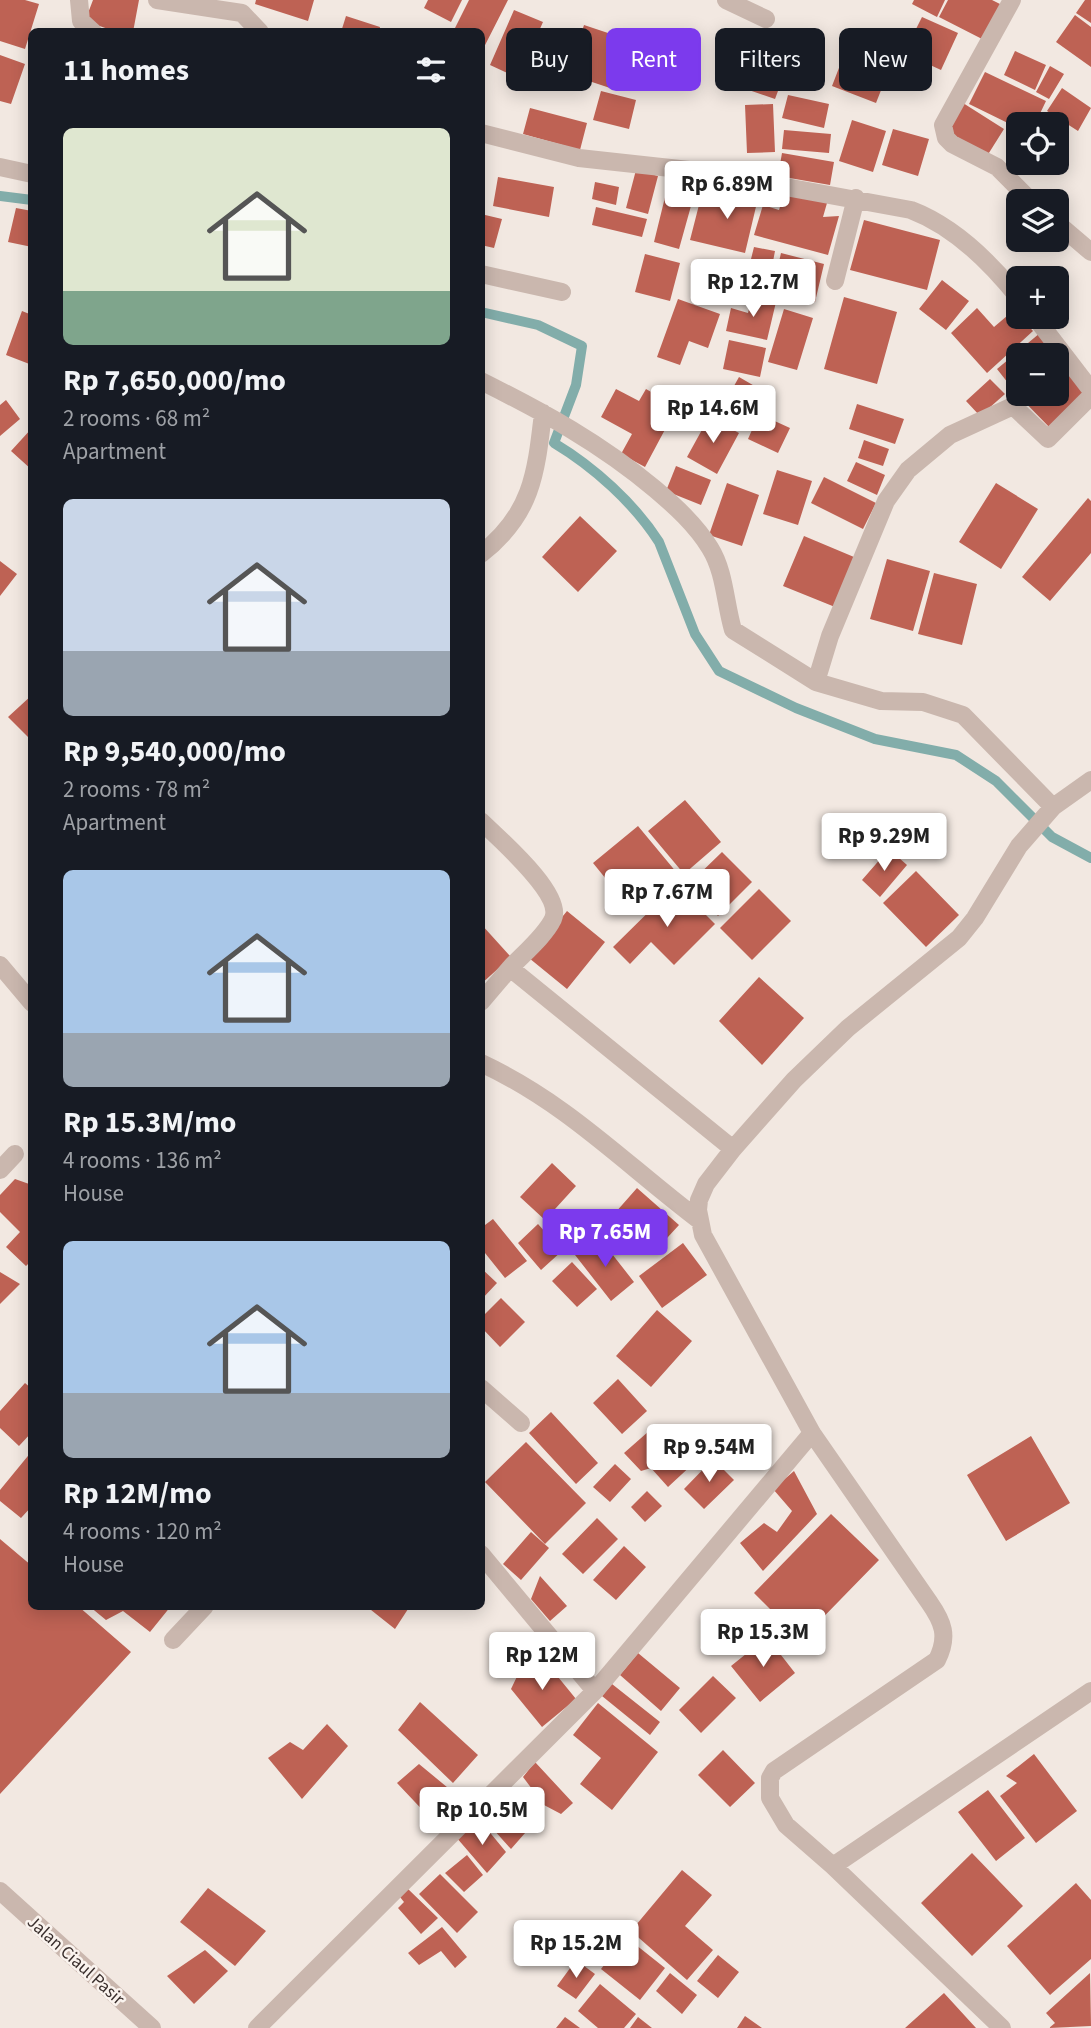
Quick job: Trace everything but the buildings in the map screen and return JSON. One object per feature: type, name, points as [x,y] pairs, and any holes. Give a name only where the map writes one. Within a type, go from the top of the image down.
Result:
[{"type":"street","points":[[79,0],[81,21],[89,28]]},
{"type":"street","points":[[157,0],[242,13],[256,28]]},
{"type":"street","points":[[726,0],[766,19]]},
{"type":"street","points":[[1012,0],[943,125],[946,138],[951,144],[997,167],[1019,189]]},
{"type":"street","points":[[485,134],[579,158],[698,171],[856,198],[935,219],[998,271],[1006,281]]},
{"type":"street","points":[[0,167],[28,173]]},
{"type":"street","points":[[835,281],[856,198]]},
{"type":"street","points":[[1069,233],[1091,252]]},
{"type":"street","points":[[485,275],[562,292]]},
{"type":"street","points":[[1044,329],[1091,390]]},
{"type":"street","points":[[485,383],[602,446],[679,510],[711,548],[720,569],[733,630],[816,682],[881,701],[923,702],[963,715],[1053,807]]},
{"type":"street","points":[[816,682],[830,636],[886,501],[908,470],[950,435],[1013,406],[1048,439],[1091,396]]},
{"type":"street","points":[[485,551],[499,541],[530,495],[536,473],[543,413]]},
{"type":"street","points":[[1002,2028],[776,1813],[770,1798],[770,1778],[795,1756],[937,1660],[945,1636],[941,1620],[812,1433],[703,1235],[699,1220],[699,1200],[706,1184],[733,1149],[794,1080],[848,1028],[959,938],[975,918],[1019,846],[1053,807],[1091,780]]},
{"type":"street","points":[[485,825],[543,886],[553,903],[554,912],[550,923],[485,997]]},
{"type":"street","points":[[0,965],[28,998]]},
{"type":"street","points":[[510,968],[733,1149]]},
{"type":"street","points":[[485,1065],[518,1079],[587,1128],[699,1220]]},
{"type":"street","points":[[0,1170],[15,1154]]},
{"type":"street","points":[[485,1392],[521,1423]]},
{"type":"street","points":[[257,2028],[594,1691],[812,1433]]},
{"type":"street","points":[[485,1559],[594,1691]]},
{"type":"street","points":[[173,1640],[201,1610]]},
{"type":"street","points":[[833,1866],[1091,1691]]},
{"type":"street","name":"Jalan Ciaul Pasir","points":[[0,1891],[152,2028]]},
{"type":"waterway","points":[[0,196],[28,200]]},
{"type":"waterway","points":[[485,313],[538,325],[582,346],[576,385],[554,443],[584,463],[612,487],[649,528],[659,542],[695,634],[719,671],[796,708],[875,739],[956,755],[996,781],[1052,837],[1091,858]]}]
